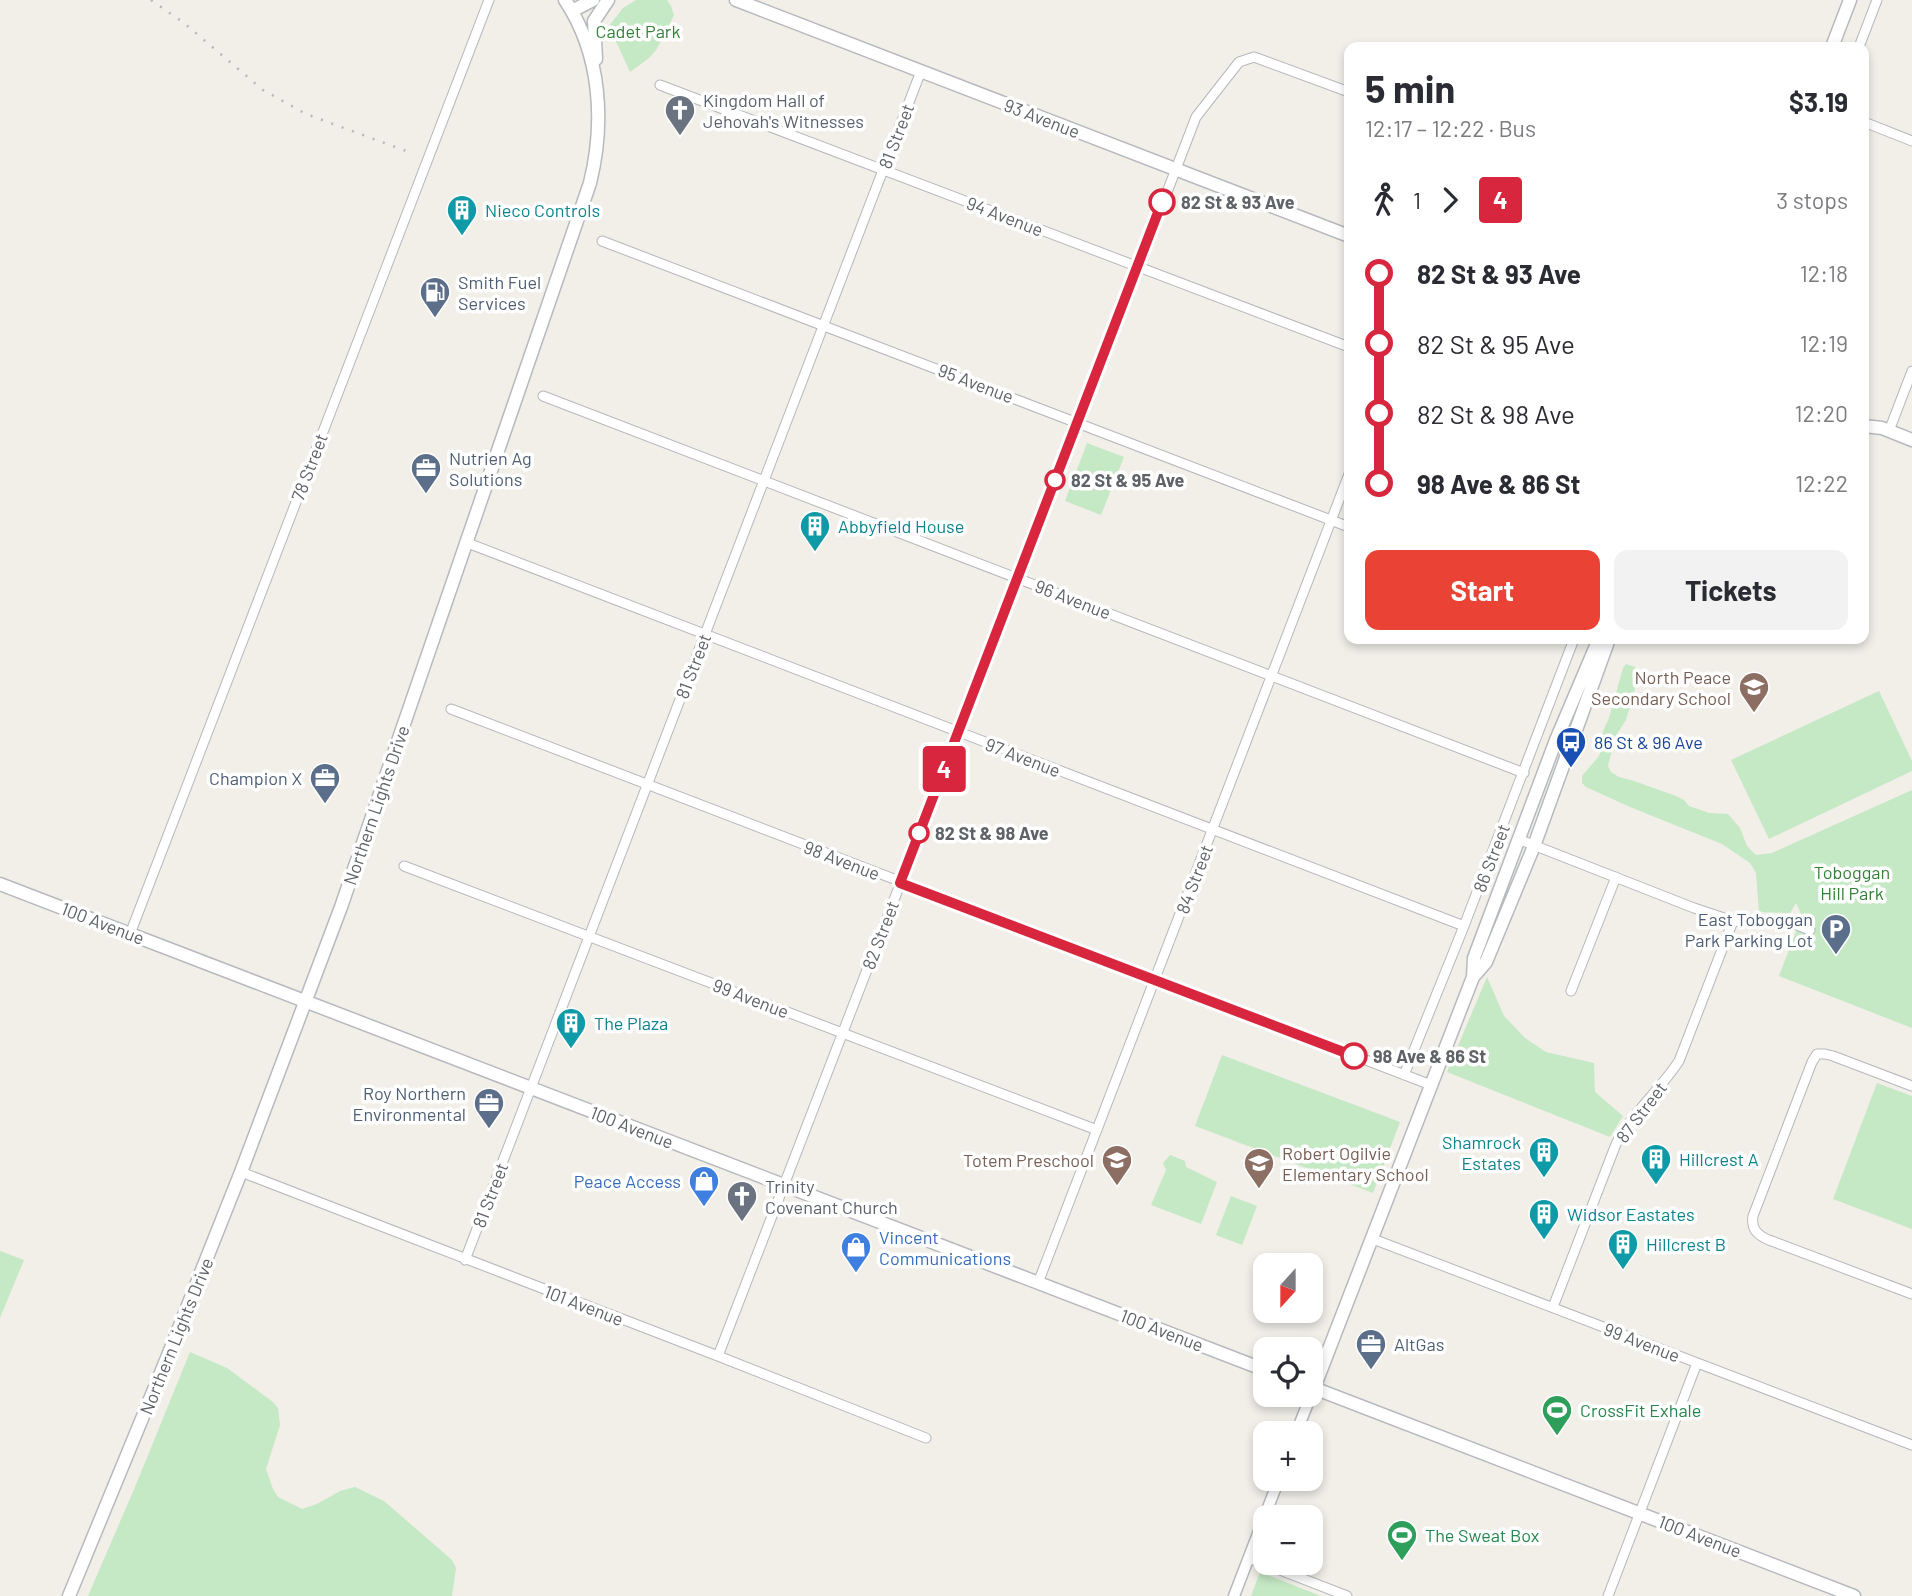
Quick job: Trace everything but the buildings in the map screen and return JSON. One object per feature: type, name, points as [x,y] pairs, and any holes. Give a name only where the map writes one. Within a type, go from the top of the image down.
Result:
[{"type":"main road","points":[[569,5],[593,0]]},
{"type":"main road","points":[[597,87],[594,21],[608,0]]},
{"type":"main road","name":"93 Avenue","points":[[736,0],[1344,234]]},
{"type":"main road","points":[[1834,42],[1850,0]]},
{"type":"main road","name":"Northern Lights Drive","points":[[69,1596],[169,1353],[306,1002],[590,183],[599,129],[597,87],[585,41],[569,5]]},
{"type":"main road","points":[[1869,420],[1912,440]]},
{"type":"main road","points":[[1869,427],[1886,430]]},
{"type":"main road","name":"86 Street","points":[[1323,1361],[1373,1239],[1473,977],[1474,958],[1596,644]]},
{"type":"main road","name":"86 Street","points":[[1473,977],[1486,962],[1534,846],[1607,644]]},
{"type":"main road","name":"100 Avenue","points":[[0,884],[1253,1365]]},
{"type":"main road","name":"100 Avenue","points":[[1323,1392],[1854,1596]]},
{"type":"street","name":"78 Street","points":[[130,934],[489,0]]},
{"type":"street","points":[[1861,42],[1877,0]]},
{"type":"street","name":"82 Street","points":[[718,1356],[1196,117],[1239,62],[1246,58],[1261,58],[1344,90]]},
{"type":"street","name":"81 Street","points":[[465,1260],[921,71]]},
{"type":"street","name":"94 Avenue","points":[[660,85],[1344,345]]},
{"type":"street","points":[[1869,124],[1912,142]]},
{"type":"street","name":"95 Avenue","points":[[602,242],[1344,525]]},
{"type":"street","points":[[1886,430],[1912,371]]},
{"type":"street","name":"96 Avenue","points":[[543,397],[1524,773]]},
{"type":"street","name":"84 Street","points":[[1038,1283],[1344,488]]},
{"type":"street","name":"97 Avenue","points":[[465,542],[1464,926]]},
{"type":"street","name":"86 Street","points":[[1404,1075],[1572,644]]},
{"type":"street","name":"98 Avenue","points":[[451,709],[1431,1085]]},
{"type":"street","points":[[1518,839],[1733,921],[1792,923],[1810,930]]},
{"type":"street","name":"99 Avenue","points":[[404,866],[1097,1130]]},
{"type":"street","points":[[1571,991],[1616,877]]},
{"type":"street","name":"87 Street","points":[[1553,1307],[1616,1144],[1627,1125],[1672,1070],[1684,1050],[1733,921]]},
{"type":"street","points":[[1912,1086],[1833,1056],[1817,1055],[1812,1062],[1752,1223],[1759,1236],[1912,1294]]},
{"type":"street","name":"101 Avenue","points":[[241,1172],[926,1438]]},
{"type":"street","name":"99 Avenue","points":[[1373,1239],[1912,1445]]},
{"type":"street","points":[[1608,1596],[1697,1363]]},
{"type":"street","points":[[1234,1596],[1274,1491]]},
{"type":"street","points":[[1249,1558],[1347,1596]]},
{"type":"green space","name":"Cadet Park","points":[[636,0],[667,0],[674,15],[656,50],[630,72],[609,26],[623,8]]},
{"type":"green space","points":[[1087,443],[1124,457],[1101,515],[1065,501]]},
{"type":"green space","name":"Toboggan Hill Park","points":[[1626,664],[1635,667],[1638,677],[1626,720],[1615,737],[1608,766],[1611,772],[1676,796],[1689,806],[1709,813],[1728,814],[1740,828],[1747,846],[1756,855],[1772,853],[1912,790],[1912,1028],[1779,976],[1802,916],[1796,903],[1790,913],[1759,912],[1756,873],[1750,863],[1722,844],[1630,807],[1582,783],[1582,776],[1599,756],[1603,745],[1603,731]]},
{"type":"green space","points":[[1879,691],[1912,761],[1912,771],[1769,839],[1731,760]]},
{"type":"green space","points":[[1487,977],[1504,1016],[1525,1038],[1546,1052],[1594,1063],[1595,1092],[1623,1116],[1610,1137],[1447,1072]]},
{"type":"green space","points":[[1222,1055],[1400,1122],[1373,1193],[1195,1126]]},
{"type":"green space","points":[[1877,1083],[1912,1096],[1912,1229],[1833,1199]]},
{"type":"green space","points":[[1170,1155],[1185,1161],[1186,1167],[1217,1182],[1201,1224],[1151,1205],[1166,1170],[1163,1163]]},
{"type":"green space","points":[[1231,1196],[1257,1206],[1242,1245],[1216,1235]]},
{"type":"green space","points":[[0,1251],[24,1260],[0,1318]]},
{"type":"green space","points":[[190,1352],[227,1368],[278,1408],[280,1425],[266,1469],[278,1497],[302,1509],[355,1487],[384,1501],[452,1560],[456,1568],[452,1596],[88,1596]]},
{"type":"green space","points":[[1259,1575],[1268,1575],[1321,1596],[1251,1596]]},
{"type":"railway","points":[[151,0],[184,23],[263,90],[306,114],[409,152]]},
{"type":"bus line","name":"4","points":[[1162,202],[900,883],[1354,1056]]},
{"type":"place","name":"Kingdom Hall of Jehovah's Witnesses","points":[[680,137]]},
{"type":"place","name":"82 St & 93 Ave","points":[[1162,202]]},
{"type":"place","name":"Nieco Controls","points":[[462,237]]},
{"type":"place","name":"Smith Fuel Services","points":[[435,319]]},
{"type":"place","name":"82 St & 95 Ave","points":[[1055,480]]},
{"type":"place","name":"Nutrien Ag Solutions","points":[[426,495]]},
{"type":"place","name":"Abbyfield House","points":[[815,553]]},
{"type":"place","name":"North Peace Secondary School","points":[[1754,714]]},
{"type":"place","name":"86 St & 96 Ave","points":[[1571,769]]},
{"type":"place","name":"Champion X","points":[[325,805]]},
{"type":"place","name":"82 St & 98 Ave","points":[[919,833]]},
{"type":"place","name":"East Toboggan Park Parking Lot","points":[[1836,956]]},
{"type":"place","name":"The Plaza","points":[[571,1050]]},
{"type":"place","name":"98 Ave & 86 St","points":[[1354,1056]]},
{"type":"place","name":"Roy Northern Environmental","points":[[489,1130]]},
{"type":"place","name":"Shamrock Estates","points":[[1544,1179]]},
{"type":"place","name":"Hillcrest A","points":[[1656,1186]]},
{"type":"place","name":"Totem Preschool","points":[[1117,1187]]},
{"type":"place","name":"Robert Ogilvie Elementary School","points":[[1259,1190]]},
{"type":"place","name":"Peace Access","points":[[704,1208]]},
{"type":"place","name":"Trinity Covenant Church","points":[[742,1223]]},
{"type":"place","name":"Widsor Eastates","points":[[1544,1241]]},
{"type":"place","name":"Hillcrest B","points":[[1623,1271]]},
{"type":"place","name":"Vincent Communications","points":[[856,1274]]},
{"type":"place","name":"AltGas","points":[[1371,1371]]},
{"type":"place","name":"CrossFit Exhale","points":[[1557,1437]]},
{"type":"place","name":"The Sweat Box","points":[[1402,1562]]}]
